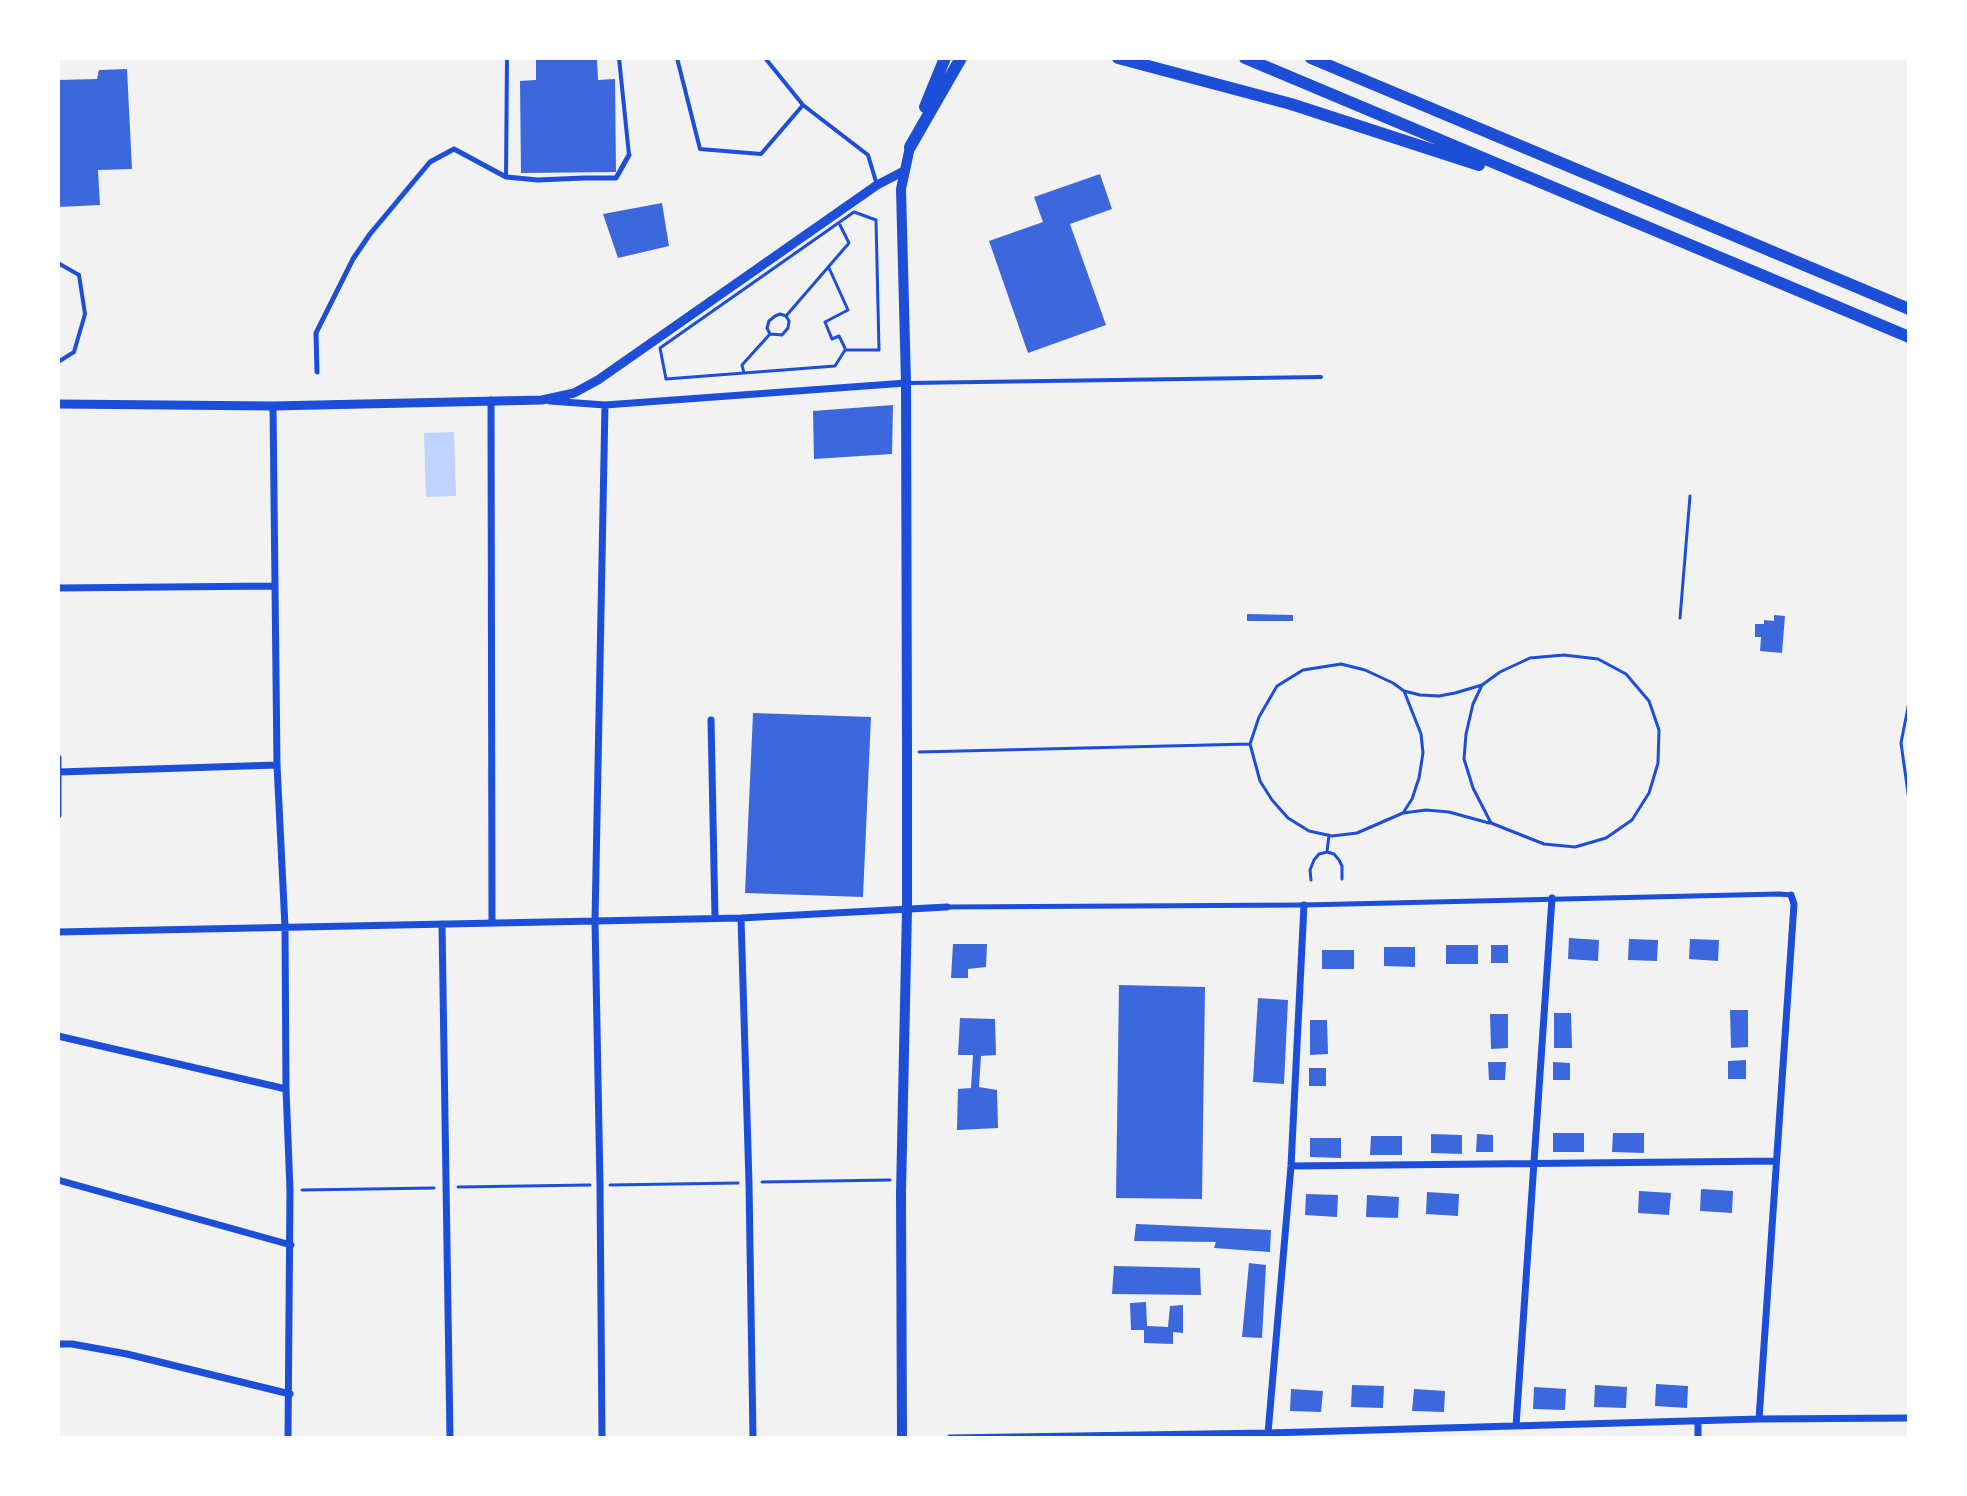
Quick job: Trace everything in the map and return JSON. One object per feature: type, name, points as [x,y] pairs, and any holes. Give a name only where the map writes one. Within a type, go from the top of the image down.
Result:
[{"type":"highway","points":[[910,147],[945,58]]},
{"type":"highway","points":[[910,147],[961,58]]},
{"type":"highway","points":[[1118,58],[1291,104],[1558,190]]},
{"type":"highway","points":[[1245,58],[1909,337]]},
{"type":"highway","points":[[1311,58],[1909,309]]},
{"type":"main road","points":[[902,1438],[901,1193],[907,752],[906,383],[901,189],[910,147]]},
{"type":"street","points":[[317,372],[316,333],[353,259],[430,162],[454,149],[506,177],[538,180],[616,178],[629,155]]},
{"type":"street","points":[[542,400],[574,393],[598,380],[877,185],[904,171]]},
{"type":"street","points":[[58,404],[273,406],[542,400],[605,405],[906,383]]},
{"type":"street","points":[[491,400],[492,923]]},
{"type":"street","points":[[602,1438],[595,921],[605,405]]},
{"type":"street","points":[[273,406],[277,765],[285,927],[291,1245],[288,1438]]},
{"type":"street","points":[[58,588],[275,586]]},
{"type":"street","points":[[711,720],[715,918]]},
{"type":"street","points":[[58,758],[58,815]]},
{"type":"street","points":[[59,772],[277,765]]},
{"type":"street","points":[[58,932],[741,918],[947,907],[1304,905],[1791,895],[1794,904],[1759,1419]]},
{"type":"street","points":[[1516,1426],[1552,898]]},
{"type":"street","points":[[1268,1433],[1291,1166],[1304,905]]},
{"type":"street","points":[[741,918],[753,1438]]},
{"type":"street","points":[[442,924],[450,1438]]},
{"type":"street","points":[[58,1036],[286,1089]]},
{"type":"street","points":[[1291,1166],[1776,1161]]},
{"type":"street","points":[[58,1180],[291,1245]]},
{"type":"street","points":[[58,1344],[127,1354],[290,1394]]},
{"type":"street","points":[[950,1438],[1166,1436],[1759,1419],[1909,1418]]},
{"type":"street","points":[[1698,1421],[1698,1438]]},
{"type":"street","points":[[1425,1428],[1425,1438]]},
{"type":"lane","points":[[506,177],[507,58]]},
{"type":"lane","points":[[619,58],[629,155]]},
{"type":"lane","points":[[677,58],[700,149],[761,154],[803,105]]},
{"type":"lane","points":[[765,58],[803,105],[868,155],[877,185]]},
{"type":"lane","points":[[58,263],[79,275],[85,314],[74,352],[58,362]]},
{"type":"lane","points":[[906,383],[1321,377]]},
{"type":"path","points":[[854,212],[876,220],[879,350],[845,350],[835,366],[744,373],[666,379],[660,348],[854,212]]},
{"type":"path","points":[[786,316],[849,243],[839,223]]},
{"type":"path","points":[[828,267],[848,310],[825,322],[832,339],[839,336],[845,348]]},
{"type":"path","points":[[780,314],[786,316],[788,328],[782,335],[770,334],[767,328],[769,321],[780,314]]},
{"type":"path","points":[[744,373],[742,365],[770,334]]},
{"type":"path","points":[[1680,618],[1690,496]]},
{"type":"path","points":[[1564,655],[1598,659],[1626,674],[1649,701],[1659,730],[1658,763],[1649,793],[1632,820],[1606,838],[1575,847],[1544,844],[1491,823],[1449,812],[1426,810],[1403,813],[1357,833],[1329,835],[1309,831],[1288,818],[1260,781],[1250,744],[1259,717],[1277,686],[1303,670],[1341,664],[1365,670],[1404,691],[1439,696],[1455,693],[1482,685],[1500,672],[1530,658],[1564,655]]},
{"type":"path","points":[[1482,685],[1473,704],[1464,759],[1473,788],[1491,823]]},
{"type":"path","points":[[1403,813],[1419,778],[1423,753],[1421,734],[1404,691]]},
{"type":"path","points":[[1909,702],[1901,743],[1909,800]]},
{"type":"path","points":[[907,752],[1250,744]]},
{"type":"path","points":[[1327,852],[1329,835]]},
{"type":"path","points":[[1311,880],[1310,870],[1314,860],[1319,854],[1327,852],[1339,860],[1342,879]]},
{"type":"water","points":[[454,432],[456,496],[426,497],[424,433]]},
{"type":"building","points":[[536,58],[597,58],[598,80],[615,79],[616,172],[521,173],[520,81],[536,80]]},
{"type":"building","points":[[127,69],[132,169],[98,170],[100,205],[58,207],[58,80],[97,79],[99,70]]},
{"type":"building","points":[[1100,174],[1112,209],[1070,224],[1106,325],[1028,353],[989,241],[1043,222],[1034,197]]},
{"type":"building","points":[[662,203],[669,246],[618,258],[603,214]]},
{"type":"building","points":[[893,405],[892,454],[814,459],[813,411]]},
{"type":"building","points":[[1247,614],[1293,615],[1293,621],[1247,621]]},
{"type":"building","points":[[1774,615],[1785,616],[1782,653],[1760,651],[1761,637],[1755,637],[1755,624],[1764,624],[1764,620],[1774,621]]},
{"type":"building","points":[[753,713],[871,717],[863,897],[745,893]]},
{"type":"building","points":[[1569,938],[1599,940],[1598,961],[1568,959]]},
{"type":"building","points":[[1629,939],[1658,940],[1657,961],[1628,960]]},
{"type":"building","points":[[1690,939],[1719,940],[1718,961],[1689,959]]},
{"type":"building","points":[[953,944],[987,944],[986,967],[968,969],[968,978],[951,978]]},
{"type":"building","points":[[1446,945],[1478,945],[1478,964],[1446,964]]},
{"type":"building","points":[[1491,945],[1508,945],[1508,963],[1491,963]]},
{"type":"building","points":[[1384,947],[1415,947],[1415,967],[1384,966]]},
{"type":"building","points":[[1322,950],[1354,950],[1354,969],[1322,969]]},
{"type":"building","points":[[1119,985],[1205,987],[1202,1199],[1116,1198]]},
{"type":"building","points":[[1258,998],[1288,1000],[1284,1084],[1253,1082]]},
{"type":"building","points":[[1730,1010],[1748,1010],[1748,1047],[1731,1048]]},
{"type":"building","points":[[1554,1013],[1571,1013],[1572,1048],[1554,1048]]},
{"type":"building","points":[[1490,1014],[1508,1014],[1508,1048],[1491,1049]]},
{"type":"building","points":[[960,1018],[995,1019],[996,1055],[981,1056],[979,1087],[997,1090],[998,1128],[957,1130],[958,1089],[971,1088],[973,1055],[958,1055]]},
{"type":"building","points":[[1310,1020],[1327,1020],[1328,1054],[1310,1055]]},
{"type":"building","points":[[1746,1060],[1746,1079],[1728,1079],[1728,1061]]},
{"type":"building","points":[[1488,1062],[1506,1062],[1505,1080],[1489,1080]]},
{"type":"building","points":[[1553,1062],[1570,1063],[1570,1080],[1553,1080]]},
{"type":"building","points":[[1309,1068],[1326,1068],[1326,1086],[1309,1086]]},
{"type":"building","points":[[1553,1133],[1584,1133],[1584,1152],[1553,1152]]},
{"type":"building","points":[[1613,1133],[1644,1133],[1644,1153],[1612,1152]]},
{"type":"building","points":[[1431,1134],[1462,1135],[1462,1154],[1431,1153]]},
{"type":"building","points":[[1477,1134],[1493,1135],[1493,1152],[1476,1152]]},
{"type":"building","points":[[1371,1136],[1402,1136],[1402,1155],[1370,1155]]},
{"type":"building","points":[[1310,1138],[1341,1138],[1341,1158],[1310,1157]]},
{"type":"building","points":[[1701,1189],[1733,1191],[1732,1213],[1700,1211]]},
{"type":"building","points":[[1639,1191],[1671,1193],[1669,1215],[1638,1213]]},
{"type":"building","points":[[1427,1192],[1459,1194],[1458,1216],[1426,1214]]},
{"type":"building","points":[[1306,1194],[1338,1195],[1337,1217],[1305,1215]]},
{"type":"building","points":[[1367,1195],[1399,1197],[1398,1218],[1366,1217]]},
{"type":"building","points":[[1136,1224],[1271,1230],[1270,1252],[1214,1248],[1216,1242],[1134,1241]]},
{"type":"building","points":[[1249,1263],[1266,1265],[1262,1338],[1242,1337]]},
{"type":"building","points":[[1114,1266],[1200,1268],[1201,1295],[1112,1294]]},
{"type":"building","points":[[1146,1302],[1147,1326],[1168,1327],[1170,1306],[1183,1305],[1183,1333],[1173,1332],[1173,1344],[1144,1343],[1144,1330],[1131,1330],[1130,1303]]},
{"type":"building","points":[[1656,1384],[1688,1386],[1687,1408],[1655,1406]]},
{"type":"building","points":[[1352,1385],[1384,1386],[1383,1408],[1351,1407]]},
{"type":"building","points":[[1595,1385],[1627,1387],[1626,1408],[1594,1407]]},
{"type":"building","points":[[1534,1387],[1566,1389],[1565,1410],[1533,1409]]},
{"type":"building","points":[[1291,1389],[1323,1391],[1321,1412],[1290,1411]]},
{"type":"building","points":[[1414,1389],[1445,1391],[1444,1412],[1412,1411]]}]
